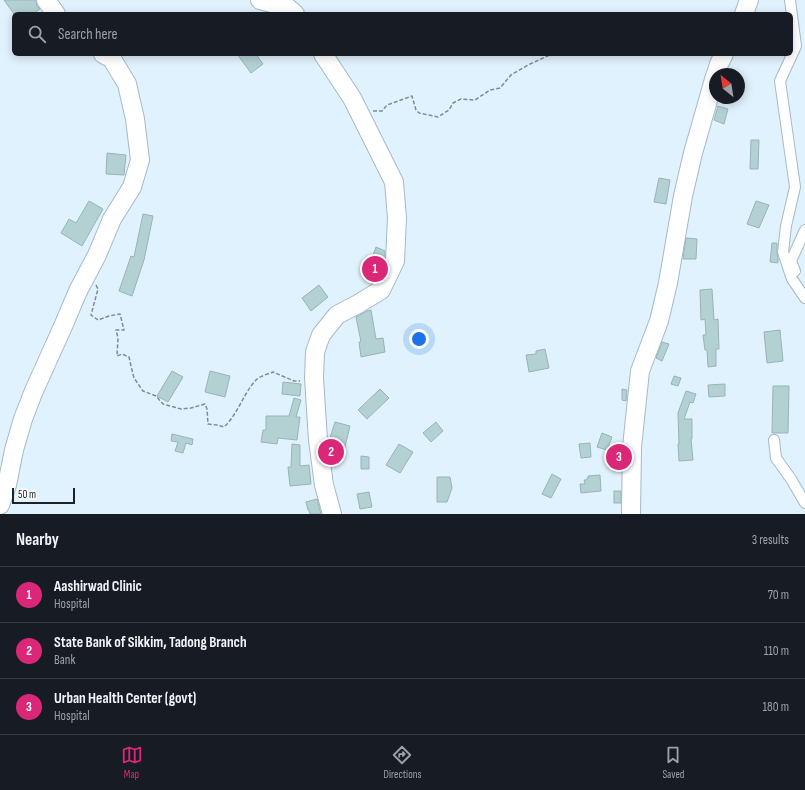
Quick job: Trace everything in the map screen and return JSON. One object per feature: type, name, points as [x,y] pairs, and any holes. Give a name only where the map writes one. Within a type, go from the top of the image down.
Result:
[{"type":"highway","points":[[46,0],[55,12]]},
{"type":"highway","points":[[260,0],[287,7],[292,12]]},
{"type":"highway","points":[[745,12],[749,0]]},
{"type":"highway","points":[[0,505],[7,485],[14,450],[23,419],[33,393],[78,291],[97,255],[112,219],[132,187],[140,160],[135,119],[127,84],[112,60],[105,56]]},
{"type":"highway","points":[[324,56],[352,98],[394,182],[397,218],[395,261],[381,290],[336,315],[321,335],[315,352],[314,378],[318,440],[324,485],[332,514]]},
{"type":"highway","points":[[718,68],[723,56]]},
{"type":"highway","points":[[631,514],[632,447],[640,371],[659,321],[693,153],[709,96]]},
{"type":"street","points":[[790,0],[792,12]]},
{"type":"street","points":[[793,23],[796,46],[793,53]]},
{"type":"street","points":[[791,56],[780,81],[795,187],[786,226],[783,252],[792,279],[805,298]]},
{"type":"street","points":[[805,230],[791,261],[805,293]]},
{"type":"street","points":[[774,440],[776,458],[791,479],[805,503]]},
{"type":"path","points":[[364,122],[369,112],[382,111],[387,105],[412,96],[416,110],[419,113],[438,117],[449,110],[453,103],[461,99],[475,100],[490,90],[500,88],[511,75],[548,56]]},
{"type":"path","points":[[95,281],[98,289],[91,315],[98,320],[120,314],[124,330],[116,330],[118,338],[117,356],[122,354],[129,357],[134,378],[144,391],[156,396],[163,404],[181,409],[205,404],[207,409],[208,424],[224,427],[230,421],[257,379],[273,372],[294,381],[304,382],[314,378]]},
{"type":"building","points":[[4,0],[36,0],[37,6],[40,9],[36,12],[13,12]]},
{"type":"building","points":[[238,56],[257,56],[263,64],[251,73]]},
{"type":"building","points":[[718,106],[728,109],[724,124],[714,120]]},
{"type":"building","points":[[751,140],[759,140],[758,169],[750,169]]},
{"type":"building","points":[[107,153],[126,155],[124,175],[106,174]]},
{"type":"building","points":[[659,178],[670,180],[666,204],[654,202]]},
{"type":"building","points":[[89,201],[103,209],[82,246],[61,233],[69,219],[76,223]]},
{"type":"building","points":[[756,201],[769,205],[759,228],[747,224]]},
{"type":"building","points":[[143,214],[153,216],[144,260],[132,296],[119,291],[131,256],[134,257]]},
{"type":"building","points":[[686,238],[697,239],[696,259],[683,259]]},
{"type":"building","points":[[772,243],[777,243],[778,263],[770,262]]},
{"type":"building","points":[[376,247],[385,251],[385,258],[376,275],[367,272]]},
{"type":"building","points":[[319,285],[328,297],[311,311],[302,298]]},
{"type":"building","points":[[712,289],[714,320],[718,319],[719,349],[716,349],[716,366],[708,367],[707,350],[705,350],[703,335],[706,335],[705,319],[701,320],[700,290]]},
{"type":"building","points":[[371,310],[376,339],[383,338],[385,352],[361,357],[359,342],[361,342],[356,317]]},
{"type":"building","points":[[780,330],[783,361],[767,363],[764,332]]},
{"type":"building","points":[[662,342],[669,344],[662,361],[656,358]]},
{"type":"building","points":[[545,349],[549,368],[529,372],[526,355],[536,354],[536,351]]},
{"type":"building","points":[[172,371],[183,377],[168,402],[157,396]]},
{"type":"building","points":[[210,371],[230,376],[225,397],[205,392]]},
{"type":"building","points":[[674,376],[681,378],[678,386],[671,384]]},
{"type":"building","points":[[283,382],[301,384],[300,396],[282,394]]},
{"type":"building","points":[[725,384],[725,396],[709,397],[708,385]]},
{"type":"building","points":[[773,386],[789,386],[788,433],[772,433]]},
{"type":"building","points":[[380,389],[389,398],[367,419],[358,410]]},
{"type":"building","points":[[622,389],[627,390],[626,401],[622,400]]},
{"type":"building","points":[[686,391],[696,394],[693,403],[690,402],[684,419],[692,419],[691,439],[693,460],[679,461],[678,413]]},
{"type":"building","points":[[294,398],[301,400],[296,417],[300,417],[297,440],[278,438],[277,444],[261,442],[263,430],[266,430],[266,416],[289,416]]},
{"type":"building","points":[[335,422],[350,426],[344,451],[330,448],[328,438],[330,438]]},
{"type":"building","points":[[436,422],[443,431],[431,442],[423,433]]},
{"type":"building","points":[[602,433],[612,437],[607,450],[597,447]]},
{"type":"building","points":[[172,434],[193,439],[192,445],[186,443],[183,453],[175,451],[178,442],[171,441]]},
{"type":"building","points":[[590,443],[591,457],[581,458],[579,444]]},
{"type":"building","points":[[292,444],[300,445],[300,466],[309,465],[311,484],[290,486],[288,467],[291,467]]},
{"type":"building","points":[[399,444],[413,452],[400,473],[386,465]]},
{"type":"building","points":[[361,456],[369,457],[369,469],[361,469]]},
{"type":"building","points":[[552,474],[561,479],[551,498],[542,494]]},
{"type":"building","points":[[600,475],[601,491],[581,493],[580,484],[585,484],[584,480],[587,480],[588,476]]},
{"type":"building","points":[[437,477],[450,477],[452,488],[447,502],[437,502]]},
{"type":"building","points":[[614,491],[621,491],[621,503],[614,503]]},
{"type":"building","points":[[369,492],[372,507],[360,509],[357,494]]},
{"type":"building","points":[[317,499],[321,514],[310,514],[306,502]]},
{"type":"place","name":"Aashirwad Clinic","points":[[375,269]]},
{"type":"place","name":"State Bank of Sikkim, Tadong Branch","points":[[331,452]]},
{"type":"place","name":"Urban Health Center (govt)","points":[[619,457]]}]
